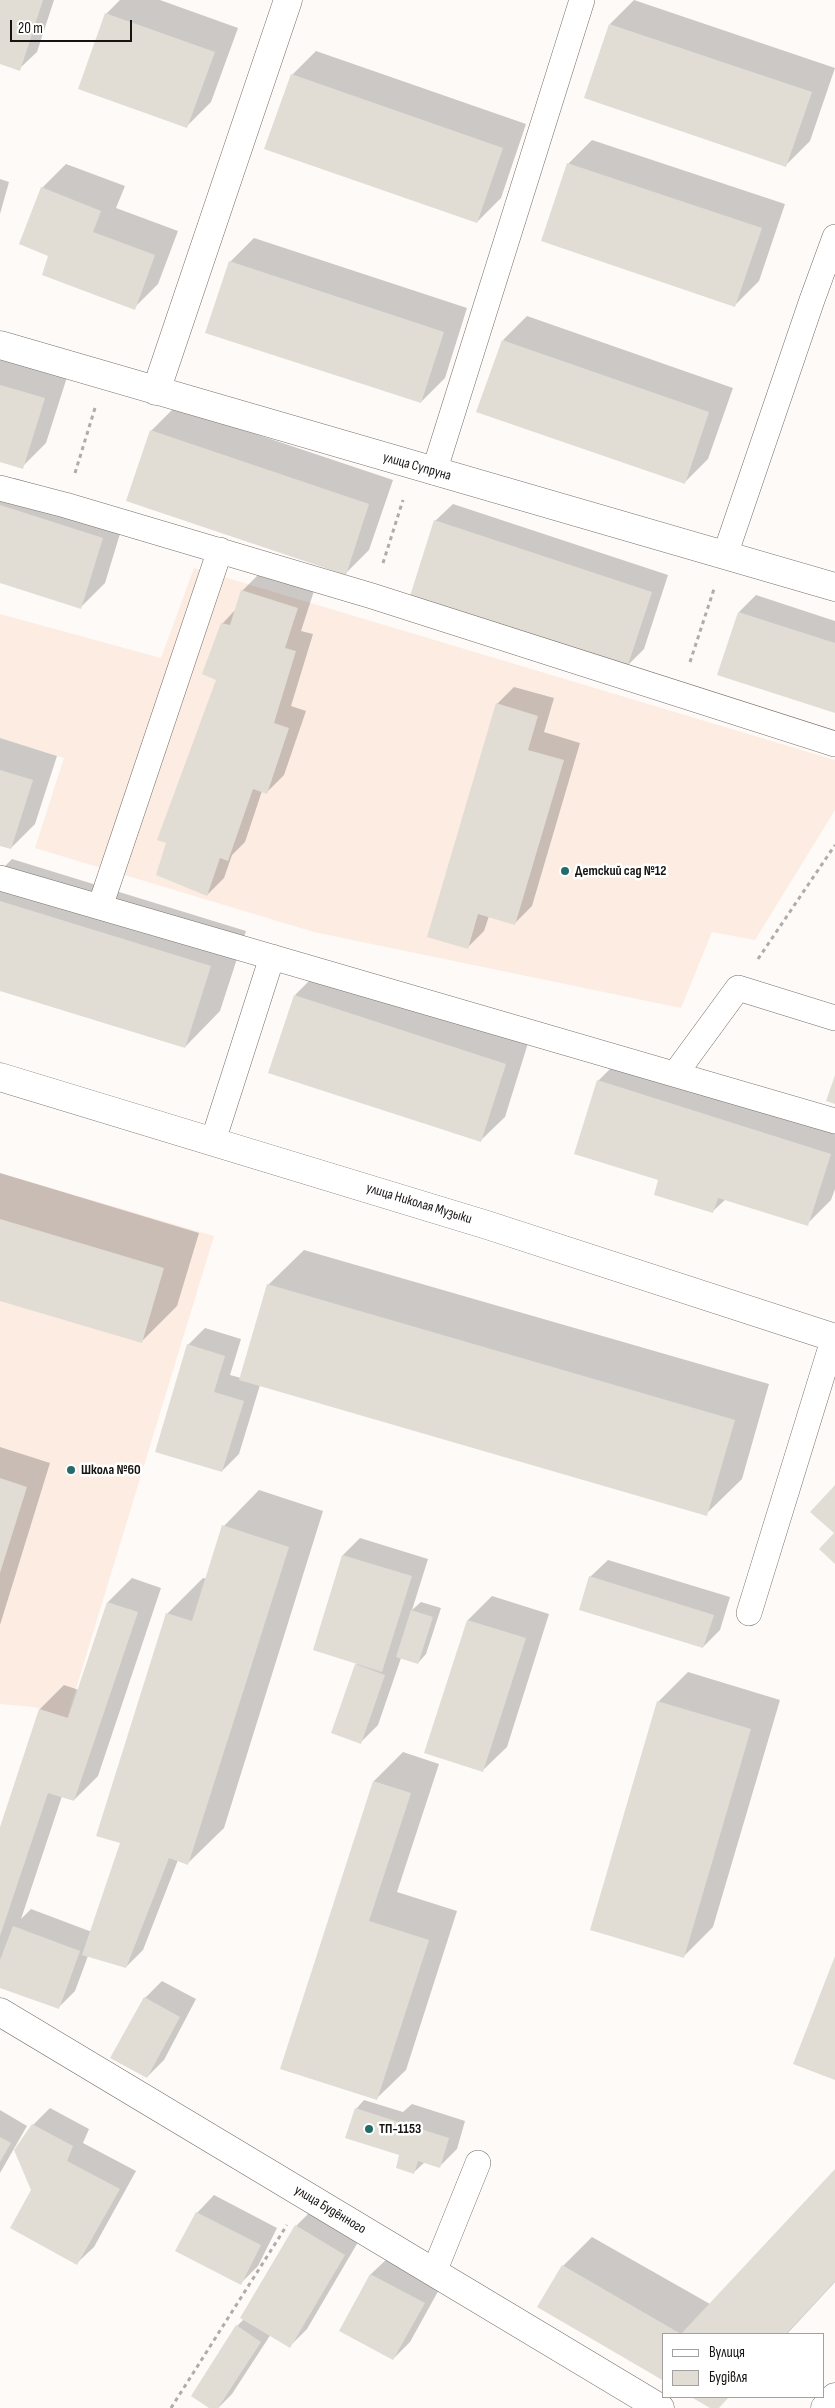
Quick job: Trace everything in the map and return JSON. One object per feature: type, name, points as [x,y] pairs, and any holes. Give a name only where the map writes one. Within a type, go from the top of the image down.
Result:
[{"type":"street","points":[[156,391],[288,0]]},
{"type":"street","name":"улица Супруна","points":[[0,345],[835,587]]},
{"type":"street","name":"улица Николая Музыки","points":[[0,1077],[487,1225],[834,1337]]},
{"type":"street","name":"улица Будённого","points":[[0,2012],[660,2408]]},
{"type":"street","points":[[825,2408],[835,2397]]},
{"type":"lane","points":[[424,469],[582,0]]},
{"type":"lane","points":[[725,556],[835,237]]},
{"type":"lane","points":[[0,488],[65,505],[372,596],[835,744]]},
{"type":"lane","points":[[100,907],[220,550]]},
{"type":"lane","points":[[0,878],[835,1121]]},
{"type":"lane","points":[[213,1141],[272,957]]},
{"type":"lane","points":[[675,1074],[738,988],[835,1018]]},
{"type":"lane","points":[[749,1613],[834,1337]]},
{"type":"lane","points":[[434,2272],[478,2163]]},
{"type":"path","points":[[65,505],[105,376]]},
{"type":"path","points":[[372,596],[424,469]]},
{"type":"path","points":[[679,694],[725,556]]},
{"type":"path","points":[[738,988],[835,846]]},
{"type":"path","points":[[171,2408],[306,2195]]},
{"type":"shaded area","points":[[194,568],[835,760],[835,810],[755,940],[712,932],[681,1008],[314,932],[35,848],[64,758],[0,738],[0,614],[161,658]]},
{"type":"shaded area","name":"Школа №60","points":[[0,1173],[214,1236],[67,1718],[34,1707],[0,1704]]},
{"type":"building","points":[[0,0],[43,0],[20,71],[0,64]]},
{"type":"building","points":[[105,13],[215,52],[187,128],[78,89]]},
{"type":"building","points":[[609,24],[812,92],[786,167],[584,98]]},
{"type":"building","points":[[291,74],[503,148],[477,223],[264,149]]},
{"type":"building","points":[[567,163],[762,228],[735,307],[541,241]]},
{"type":"building","points":[[41,187],[101,211],[93,232],[155,255],[135,310],[42,275],[48,256],[19,244]]},
{"type":"building","points":[[229,261],[444,332],[421,403],[205,333]]},
{"type":"building","points":[[502,340],[709,412],[685,484],[476,412]]},
{"type":"building","points":[[0,385],[45,398],[23,469],[0,462]]},
{"type":"building","points":[[150,430],[369,504],[346,575],[126,501]]},
{"type":"building","points":[[0,505],[103,538],[81,609],[0,583]]},
{"type":"building","points":[[434,520],[652,592],[627,668],[410,596]]},
{"type":"building","points":[[241,590],[298,608],[285,648],[296,651],[274,723],[289,728],[267,794],[253,789],[228,861],[220,858],[207,896],[156,875],[166,843],[157,840],[216,680],[202,674],[221,623],[230,625]]},
{"type":"building","points":[[738,612],[835,643],[835,713],[717,675]]},
{"type":"building","points":[[496,703],[538,716],[528,750],[564,760],[515,925],[478,914],[468,949],[427,937]]},
{"type":"building","points":[[0,770],[33,780],[11,849],[0,846]]},
{"type":"building","points":[[0,901],[211,966],[185,1048],[0,991]]},
{"type":"building","points":[[294,995],[506,1064],[481,1142],[268,1073]]},
{"type":"building","points":[[835,1075],[835,1104],[826,1101]]},
{"type":"building","points":[[597,1080],[831,1154],[808,1226],[718,1198],[713,1213],[654,1195],[658,1180],[574,1154]]},
{"type":"building","points":[[0,1219],[164,1268],[142,1343],[0,1301]]},
{"type":"building","points":[[267,1284],[735,1420],[707,1516],[239,1380]]},
{"type":"building","points":[[187,1344],[225,1356],[214,1392],[244,1401],[222,1472],[155,1452]]},
{"type":"building","points":[[0,1478],[27,1487],[0,1573]]},
{"type":"building","points":[[835,1485],[835,1564],[819,1549],[834,1533],[810,1512]]},
{"type":"building","points":[[222,1525],[289,1547],[188,1865],[169,1858],[126,1968],[82,1955],[120,1843],[96,1836],[166,1613],[192,1621]]},
{"type":"building","points":[[342,1555],[412,1576],[382,1672],[313,1650]]},
{"type":"building","points":[[589,1576],[714,1615],[703,1648],[579,1610]]},
{"type":"building","points":[[107,1602],[138,1612],[74,1801],[48,1793],[0,1936],[0,1827],[39,1709],[68,1718]]},
{"type":"building","points":[[411,1610],[433,1617],[418,1664],[396,1657]]},
{"type":"building","points":[[467,1620],[526,1638],[483,1772],[424,1753]]},
{"type":"building","points":[[355,1664],[385,1675],[361,1744],[331,1733]]},
{"type":"building","points":[[657,1701],[751,1729],[684,1958],[590,1930]]},
{"type":"building","points":[[373,1781],[411,1793],[369,1921],[429,1940],[377,2100],[280,2069]]},
{"type":"building","points":[[13,1926],[80,1951],[59,2009],[0,1988],[0,1960]]},
{"type":"building","points":[[835,1956],[835,2080],[793,2064]]},
{"type":"building","points":[[144,1997],[180,2017],[147,2078],[110,2058]]},
{"type":"building","points":[[355,2108],[449,2138],[440,2168],[418,2161],[414,2174],[396,2168],[399,2155],[345,2138]]},
{"type":"building","points":[[32,2124],[73,2146],[67,2161],[120,2189],[77,2265],[10,2228],[31,2190],[14,2150]]},
{"type":"building","points":[[0,2137],[11,2143],[0,2162]]},
{"type":"building","points":[[835,2169],[835,2281],[787,2333],[682,2333]]},
{"type":"building","points":[[196,2212],[261,2245],[241,2285],[175,2251]]},
{"type":"building","points":[[295,2225],[345,2255],[290,2348],[240,2318]]},
{"type":"building","points":[[562,2265],[679,2333],[662,2333],[662,2380],[537,2307]]},
{"type":"building","points":[[370,2274],[425,2303],[393,2360],[339,2331]]},
{"type":"building","points":[[236,2325],[261,2342],[218,2408],[209,2408],[191,2396]]},
{"type":"building","points":[[693,2398],[728,2398],[719,2408],[710,2408]]},
{"type":"place","name":"Детский сад №12","points":[[565,871]]},
{"type":"place","name":"Школа №60","points":[[71,1470]]},
{"type":"place","name":"ТП-1153","points":[[369,2129]]}]
